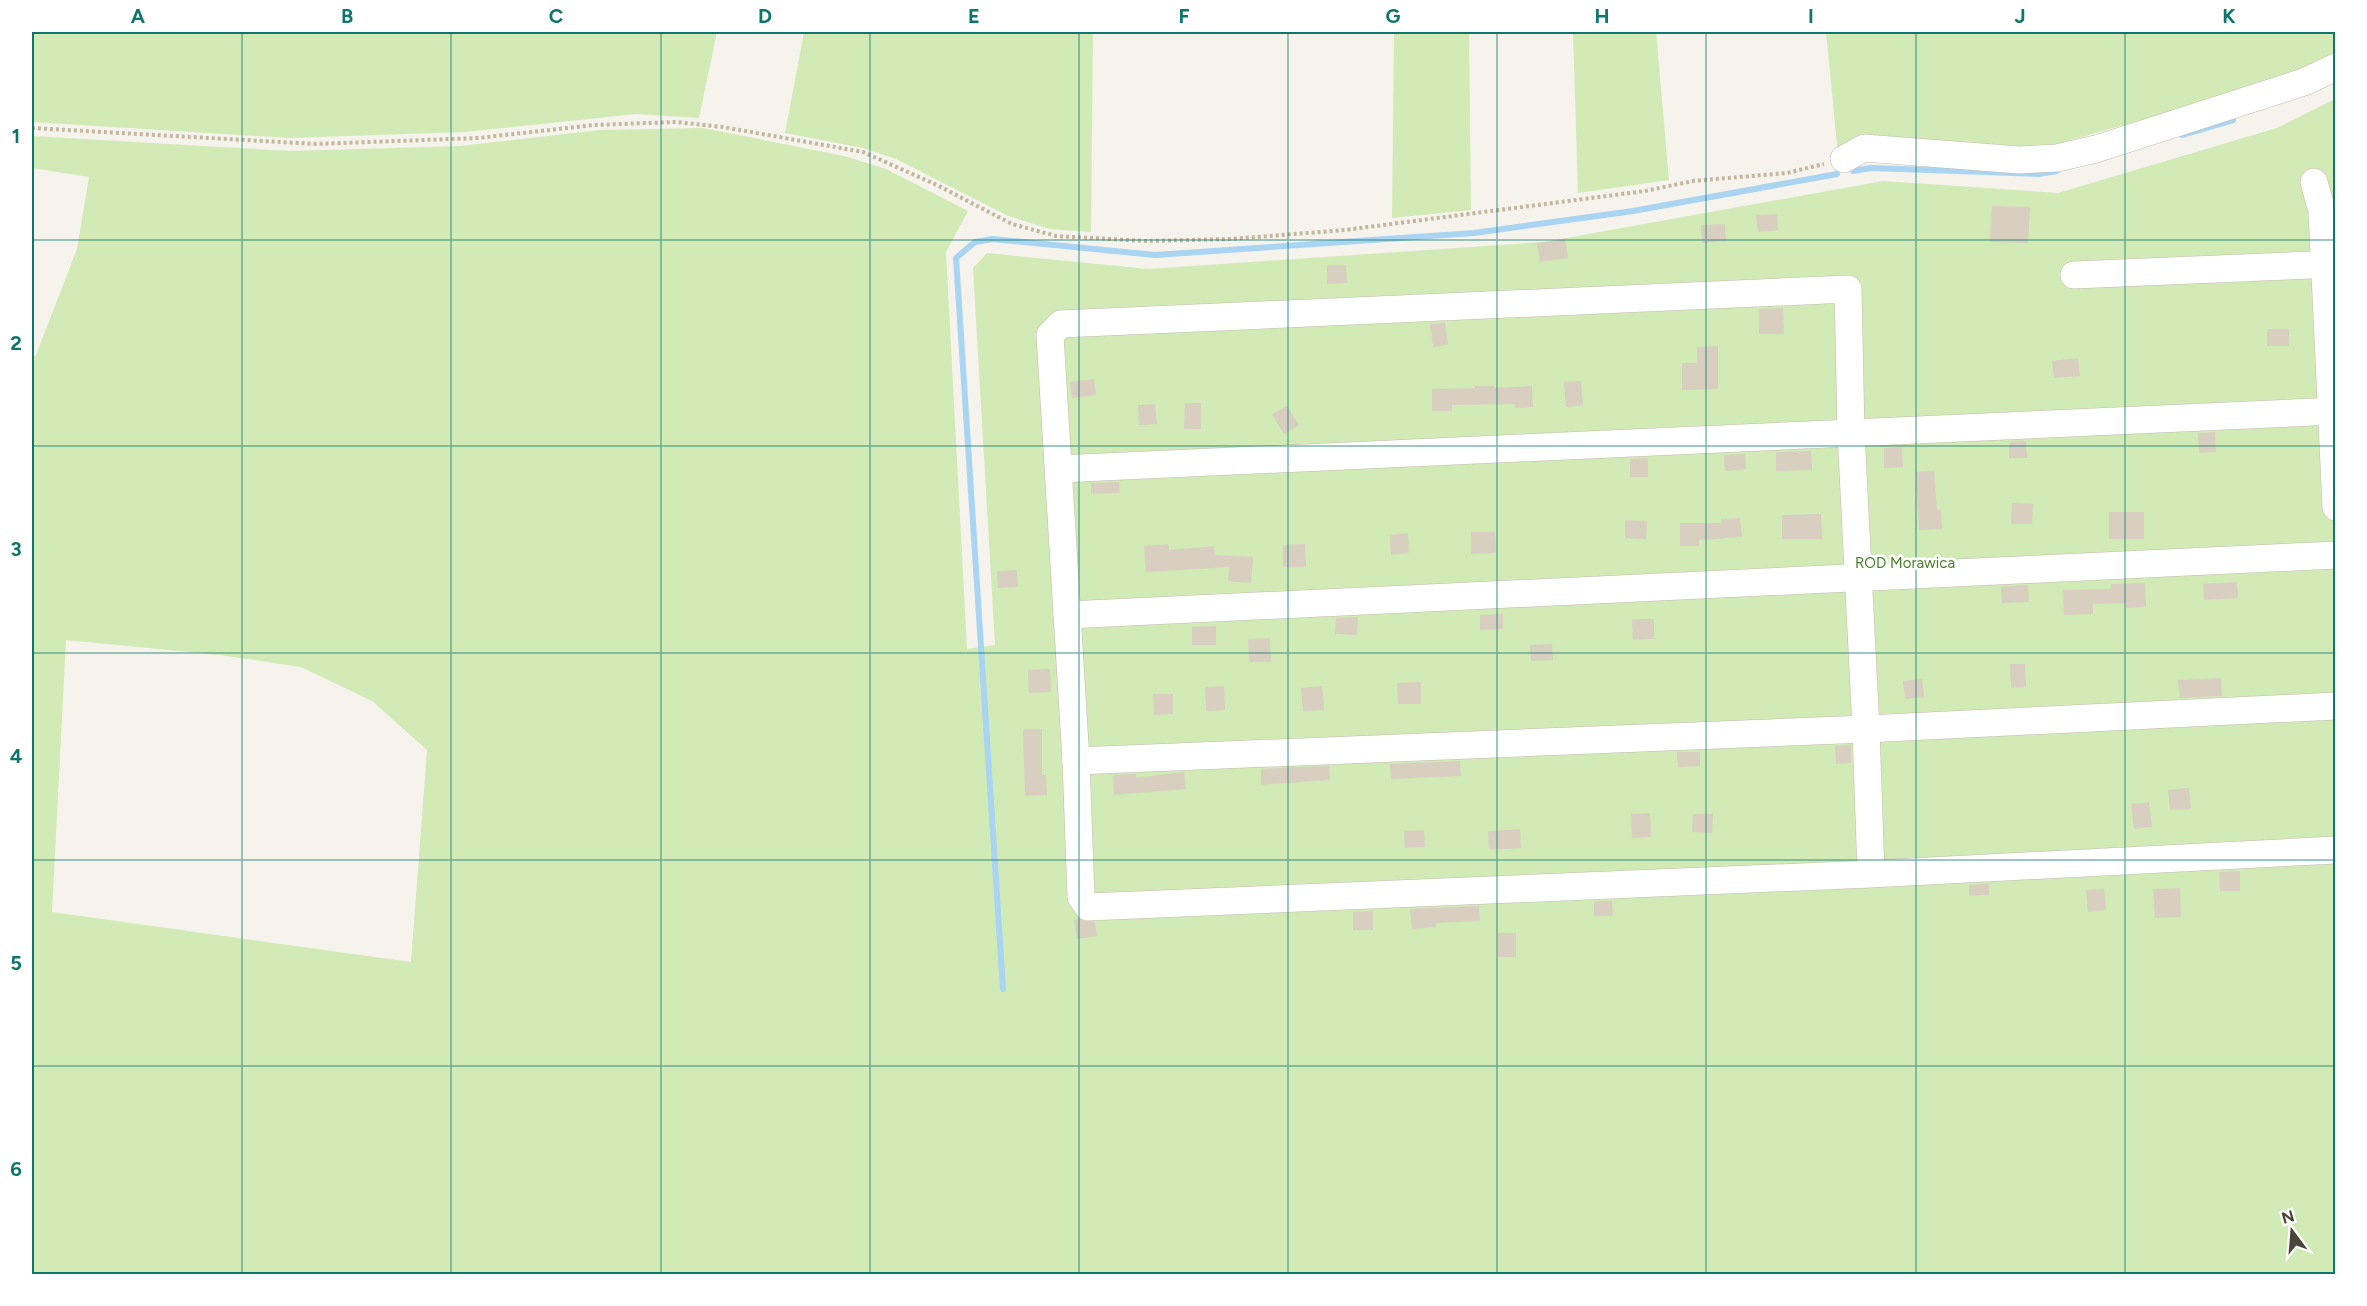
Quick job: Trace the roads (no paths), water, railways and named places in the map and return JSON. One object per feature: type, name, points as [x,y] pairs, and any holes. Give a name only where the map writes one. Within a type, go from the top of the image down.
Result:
[{"type":"street","points":[[1844,159],[1864,148],[2019,160],[2057,158],[2096,149],[2304,82],[2336,67]]},
{"type":"street","points":[[2314,182],[2322,211],[2330,264],[2336,507]]},
{"type":"street","points":[[2074,275],[2330,264]]},
{"type":"street","points":[[1871,874],[1851,432],[1848,289],[1060,324],[1050,335],[1076,761],[1081,897],[1088,907],[1871,874],[2336,850]]},
{"type":"street","points":[[1059,469],[2333,411]]},
{"type":"street","points":[[1067,615],[2336,555]]},
{"type":"street","points":[[1076,761],[1866,729],[2336,706]]},
{"type":"waterway","points":[[2182,135],[2233,120]]},
{"type":"waterway","points":[[1853,171],[1871,168],[2039,174],[2057,171]]},
{"type":"waterway","points":[[1003,989],[956,258],[975,242],[993,239],[1155,255],[1474,233],[1633,211],[1837,174]]},
{"type":"park label","name":"ROD Morawica","points":[[1905,563]]}]
